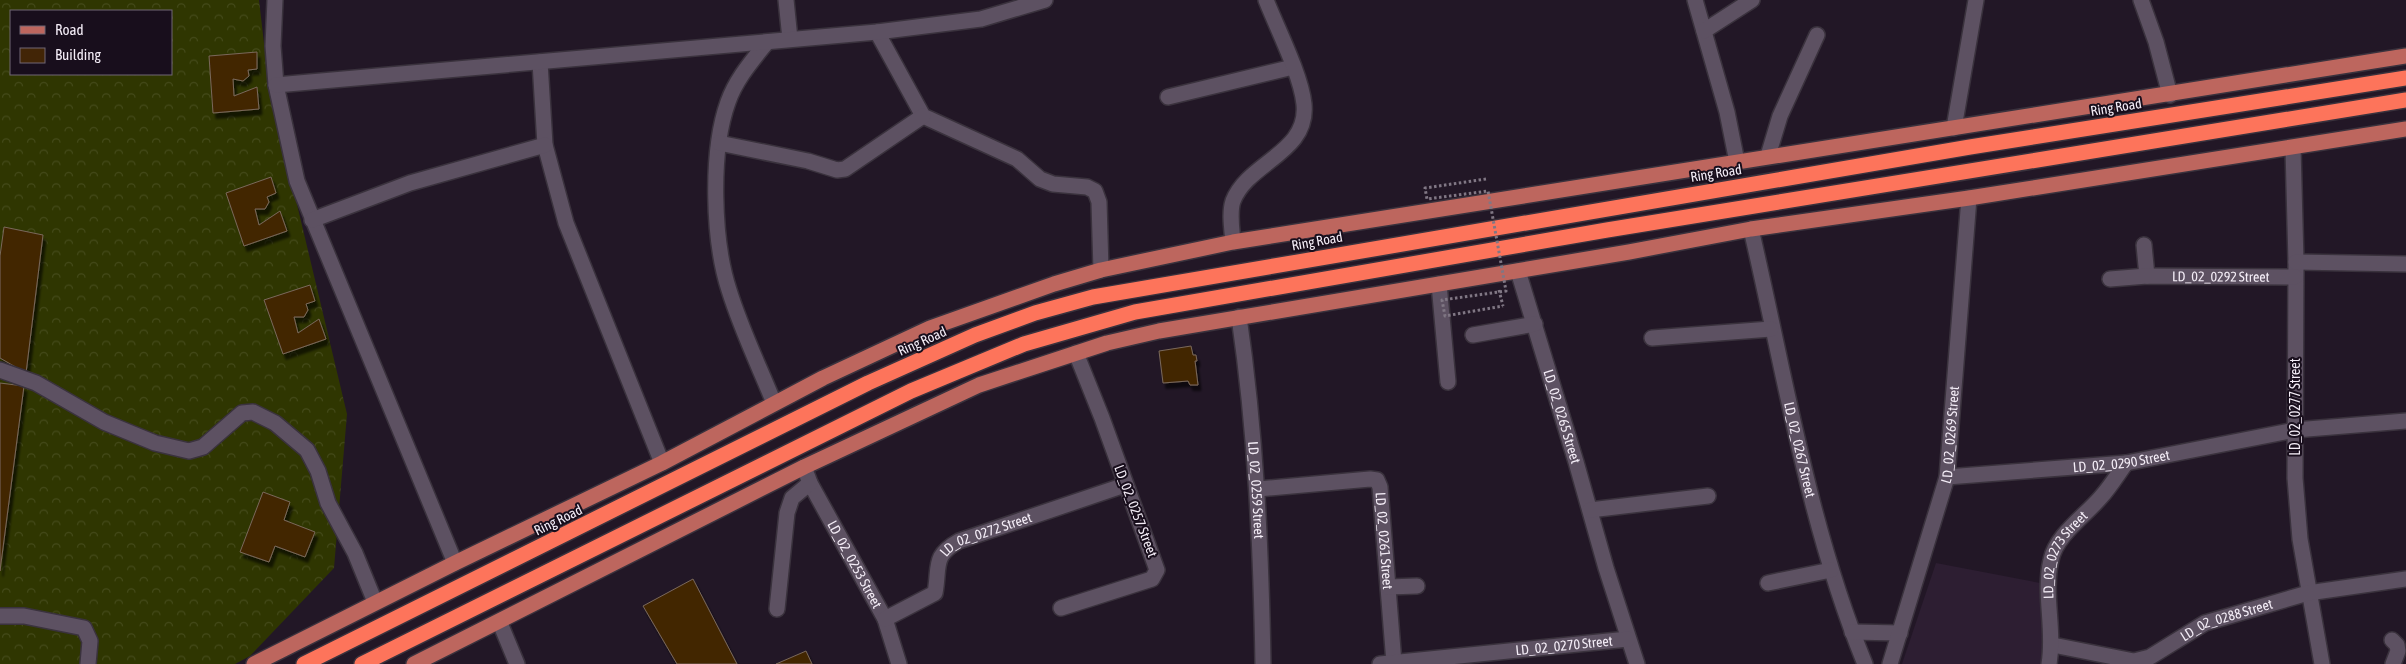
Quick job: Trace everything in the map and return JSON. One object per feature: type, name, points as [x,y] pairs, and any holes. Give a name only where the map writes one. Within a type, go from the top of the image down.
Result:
[{"type":"highway","name":"Ring Road","points":[[304,664],[868,383],[975,335],[1035,313],[1132,289],[1970,146],[2406,78]]},
{"type":"highway","points":[[362,664],[912,391],[1024,344],[1094,322],[1135,312],[1616,229],[2406,100]]},
{"type":"main road","points":[[254,664],[375,602],[662,463],[774,403],[930,328],[1054,284],[1101,270],[1233,242],[1768,156],[2170,95],[2406,56]]},
{"type":"main road","points":[[414,664],[500,623],[804,467],[979,385],[1076,353],[1159,331],[1518,271],[1751,229],[1968,198],[2406,129]]},
{"type":"street","points":[[275,0],[273,46],[276,85],[297,181],[455,563]]},
{"type":"street","points":[[786,0],[790,39]]},
{"type":"street","points":[[276,85],[877,32],[981,19],[1044,0]]},
{"type":"street","points":[[1233,242],[1232,206],[1241,188],[1299,135],[1304,103],[1293,67],[1266,0]]},
{"type":"street","points":[[1695,0],[1727,112],[1736,162]]},
{"type":"street","points":[[1704,31],[1752,0]]},
{"type":"street","points":[[1954,128],[1976,0]]},
{"type":"street","points":[[2140,0],[2156,42],[2170,95]]},
{"type":"street","points":[[877,32],[923,116],[1017,159],[1040,178],[1053,184],[1087,187],[1095,191],[1099,202],[1101,270]]},
{"type":"street","points":[[1768,156],[1780,116],[1817,35]]},
{"type":"street","points":[[767,42],[744,70],[728,104],[719,143],[716,201],[720,255],[729,291],[774,403]]},
{"type":"street","points":[[540,62],[544,145],[566,223],[662,463]]},
{"type":"street","points":[[1168,97],[1293,67]]},
{"type":"street","points":[[719,143],[808,160],[837,170],[845,169],[923,116]]},
{"type":"street","points":[[312,220],[410,183],[544,145]]},
{"type":"street","name":"LD_02_0277 Street","points":[[2292,148],[2296,270],[2295,478],[2299,531],[2308,593],[2322,664]]},
{"type":"street","name":"LD_02_0269 Street","points":[[1890,664],[1947,477],[1968,198]]},
{"type":"street","name":"LD_02_0267 Street","points":[[1751,229],[1771,328],[1831,570],[1865,664]]},
{"type":"street","points":[[2144,245],[2147,276]]},
{"type":"street","name":"LD_02_0292 Street","points":[[2110,279],[2406,264]]},
{"type":"street","name":"LD_02_0265 Street","points":[[1518,271],[1628,640],[1637,664]]},
{"type":"street","points":[[1439,284],[1448,382]]},
{"type":"street","name":"LD_02_0259 Street","points":[[1239,317],[1250,391],[1258,489],[1263,664]]},
{"type":"street","points":[[1474,335],[1534,324]]},
{"type":"street","points":[[1652,338],[1771,328]]},
{"type":"street","name":"LD_02_0257 Street","points":[[1061,608],[1152,579],[1156,575],[1155,559],[1125,485],[1102,418],[1076,353]]},
{"type":"street","points":[[0,370],[36,383],[104,422],[155,443],[189,451],[203,447],[242,413],[253,412],[275,423],[307,450],[318,471],[328,503],[355,553],[375,602]]},
{"type":"street","name":"LD_02_0290 Street","points":[[1947,477],[2126,463],[2295,430],[2406,421]]},
{"type":"street","name":"LD_02_0273 Street","points":[[2050,664],[2052,645],[2048,602],[2050,560],[2056,544],[2102,496],[2126,463]]},
{"type":"street","name":"LD_02_0253 Street","points":[[804,467],[810,483],[885,618],[900,664]]},
{"type":"street","name":"LD_02_0261 Street","points":[[1258,489],[1370,479],[1377,480],[1380,487],[1388,587],[1387,663]]},
{"type":"street","points":[[777,609],[787,513],[792,498],[810,483]]},
{"type":"street","name":"LD_02_0272 Street","points":[[885,618],[935,594],[940,555],[945,549],[959,541],[1125,485]]},
{"type":"street","points":[[1590,510],[1708,496]]},
{"type":"street","points":[[1768,583],[1831,570]]},
{"type":"street","name":"LD_02_0288 Street","points":[[2052,645],[2134,660],[2150,657],[2205,623],[2308,593],[2406,579]]},
{"type":"street","points":[[1388,587],[1417,586]]},
{"type":"street","points":[[0,616],[24,616],[84,628],[90,641],[88,664]]},
{"type":"street","points":[[500,623],[518,664]]},
{"type":"street","points":[[1852,632],[1900,633]]},
{"type":"street","name":"LD_02_0270 Street","points":[[1387,663],[1628,640]]},
{"type":"street","points":[[2392,640],[2397,645],[2398,651],[2393,664]]},
{"type":"path","points":[[1486,179],[1425,188],[1427,199],[1488,191],[1506,291],[1442,300],[1445,316],[1503,306]]},
{"type":"shaded area","points":[[1936,563],[2040,583],[2048,602],[2044,664],[1902,664]]},
{"type":"green space","points":[[0,0],[259,0],[269,87],[347,414],[334,568],[250,656],[235,664],[0,664]]},
{"type":"building","points":[[257,52],[257,69],[248,70],[249,76],[243,81],[233,79],[234,96],[257,87],[259,109],[213,113],[209,56]]},
{"type":"building","points":[[271,177],[276,193],[267,197],[269,202],[265,209],[255,209],[259,225],[280,211],[287,231],[244,246],[226,193]]},
{"type":"building","points":[[4,227],[43,235],[26,373],[0,358],[0,256]]},
{"type":"building","points":[[310,285],[315,301],[306,304],[308,310],[304,317],[294,317],[298,333],[319,319],[326,339],[283,354],[264,300]]},
{"type":"building","points":[[1191,346],[1193,355],[1196,355],[1198,385],[1190,385],[1188,381],[1163,383],[1159,351]]},
{"type":"building","points":[[0,383],[24,386],[0,571]]},
{"type":"building","points":[[263,492],[290,502],[284,520],[315,532],[305,557],[275,546],[269,562],[240,552]]},
{"type":"building","points":[[693,579],[737,664],[677,664],[643,606]]},
{"type":"building","points":[[806,651],[812,664],[776,664]]}]
